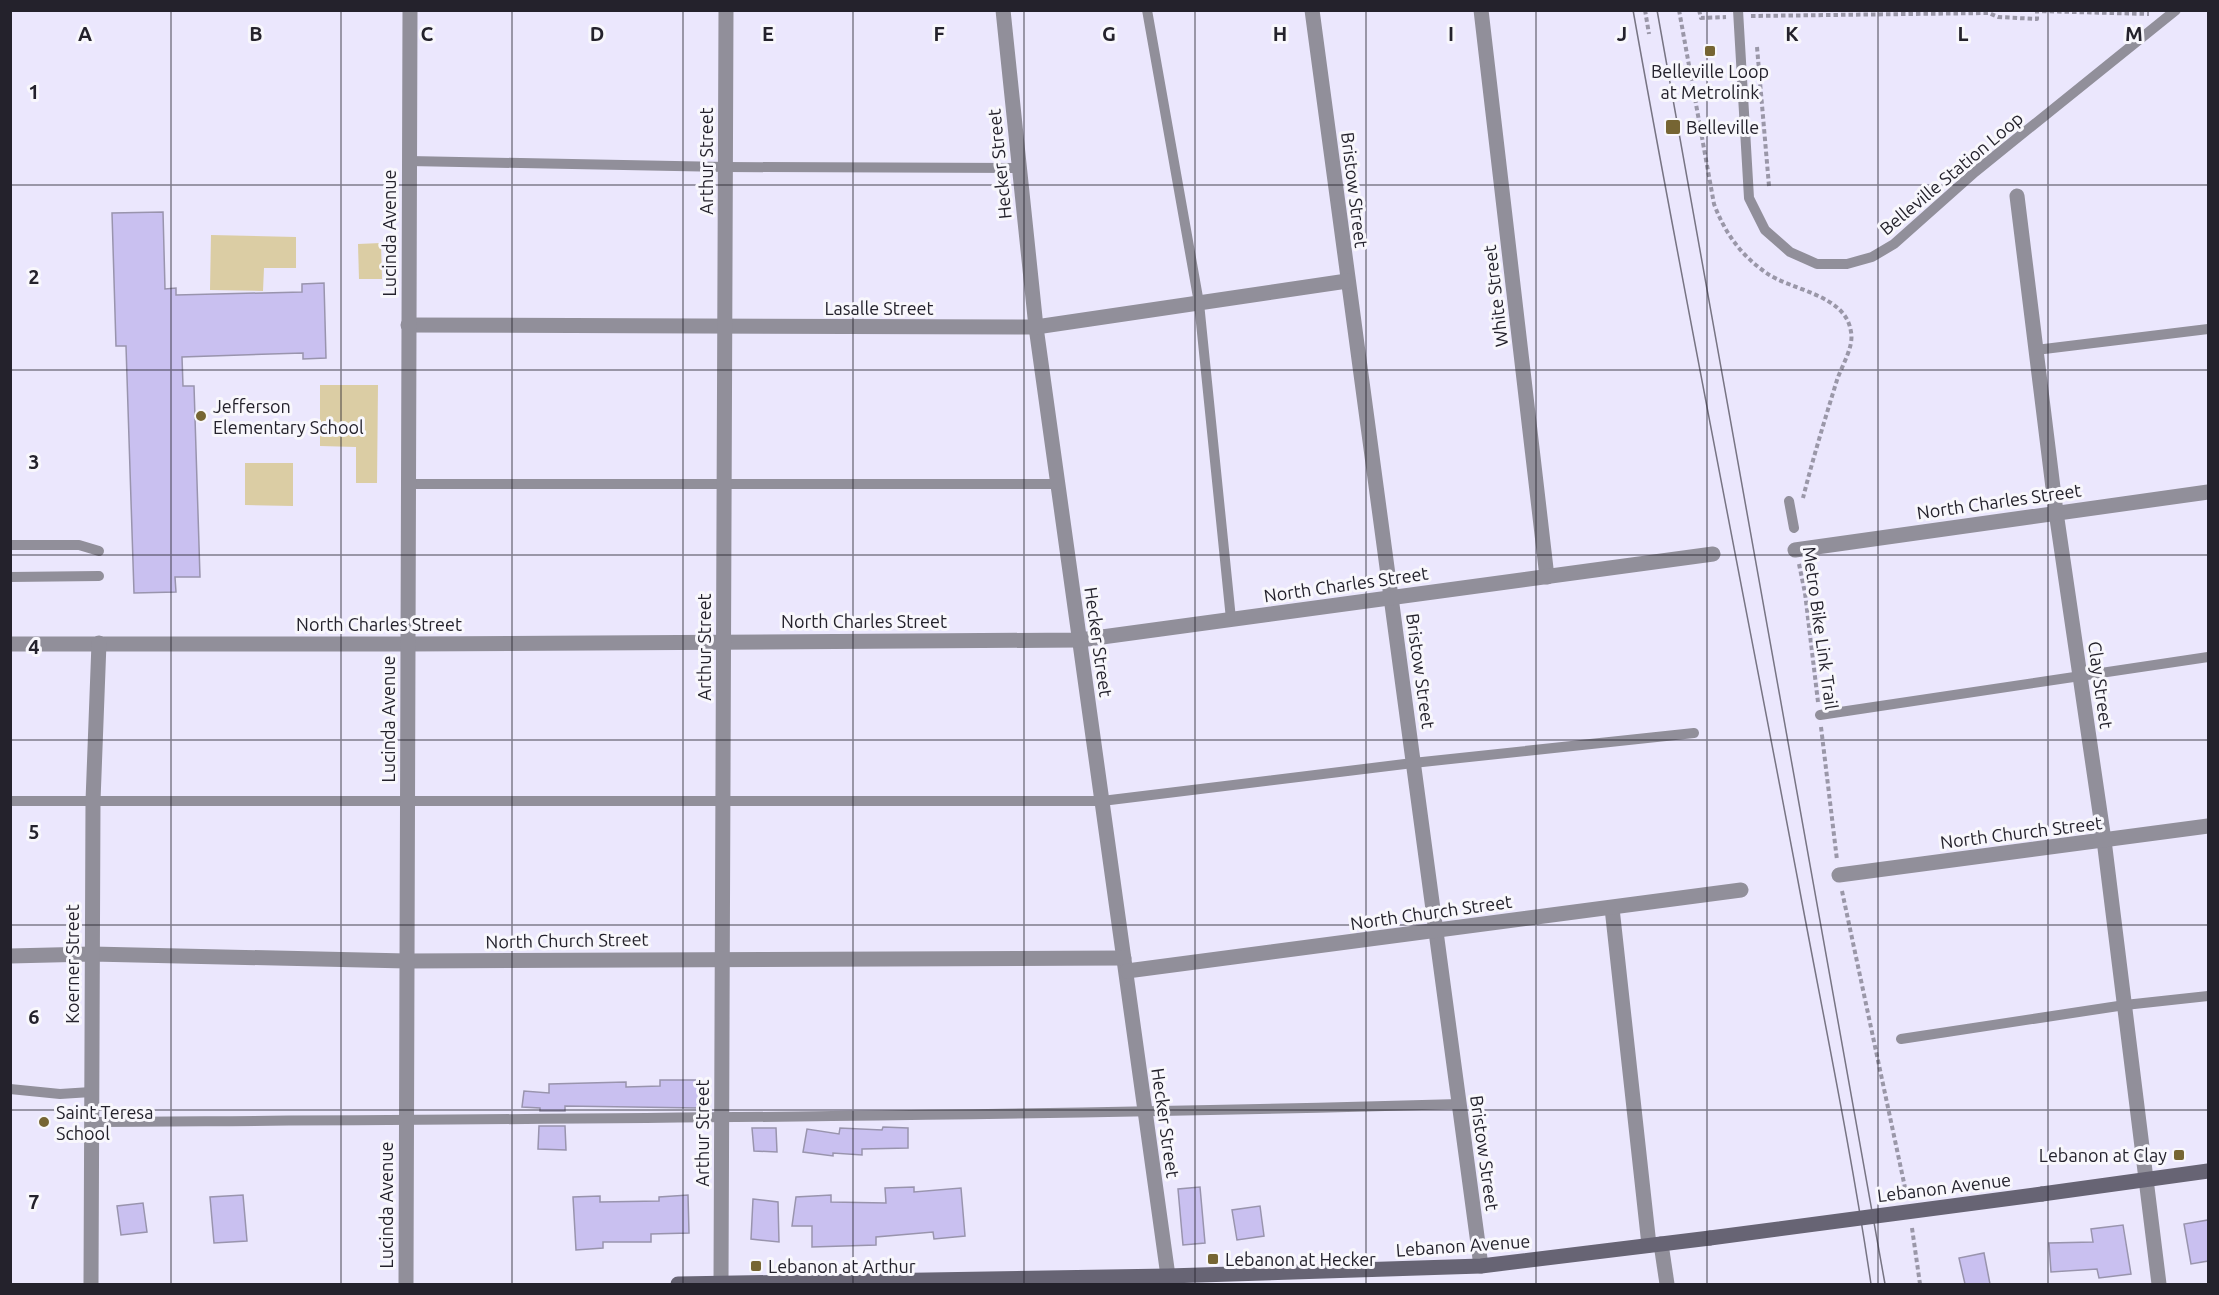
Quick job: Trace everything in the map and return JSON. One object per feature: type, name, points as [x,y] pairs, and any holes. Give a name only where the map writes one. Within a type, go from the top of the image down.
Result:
[{"type":"main road","name":"Lebanon Avenue","points":[[678,1284],[1168,1276],[1212,1280],[1481,1266],[1710,1238],[2208,1171]]},
{"type":"street","name":"Lucinda Avenue","points":[[406,1284],[410,10]]},
{"type":"street","name":"Arthur Street","points":[[721,1284],[726,10]]},
{"type":"street","name":"Hecker Street","points":[[1003,10],[1036,327],[1168,1276]]},
{"type":"street","name":"Bristow Street","points":[[1312,10],[1481,1266]]},
{"type":"street","name":"White Street","points":[[1481,10],[1547,577]]},
{"type":"street","name":"Clay Street","points":[[2017,196],[2056,512],[2104,840],[2148,1179],[2159,1284]]},
{"type":"street","name":"Lasalle Street","points":[[408,325],[1036,327],[1347,281]]},
{"type":"street","name":"North Charles Street","points":[[1795,550],[2208,492]]},
{"type":"street","name":"North Charles Street","points":[[10,644],[1080,640],[1713,554]]},
{"type":"street","name":"Koerner Street","points":[[91,1284],[93,801],[99,643]]},
{"type":"street","name":"North Church Street","points":[[1839,875],[2208,826]]},
{"type":"street","name":"North Church Street","points":[[10,956],[92,954],[407,961],[722,958],[1125,964],[1436,932],[1741,890]]},
{"type":"street","points":[[1612,908],[1655,1245],[1667,1284]]},
{"type":"lane","points":[[1148,10],[1199,303],[1231,619]]},
{"type":"lane","name":"Belleville Station Loop","points":[[1738,13],[1749,198],[1765,230],[1790,252],[1817,264],[1847,264],[1872,257],[1894,244],[1974,172],[2174,12]]},
{"type":"lane","points":[[409,161],[726,167],[1020,168]]},
{"type":"lane","points":[[2036,350],[2208,329]]},
{"type":"lane","points":[[408,484],[1058,483]]},
{"type":"lane","points":[[1789,501],[1794,528]]},
{"type":"lane","points":[[10,545],[79,545],[99,551]]},
{"type":"lane","points":[[10,576],[99,576]]},
{"type":"lane","points":[[1820,715],[2208,657]]},
{"type":"lane","points":[[10,801],[1102,801],[1413,763],[1694,733]]},
{"type":"lane","points":[[1901,1039],[2125,1005],[2208,996]]},
{"type":"lane","points":[[10,1089],[60,1094],[91,1092]]},
{"type":"lane","points":[[91,1122],[722,1119],[1145,1113],[1459,1104]]},
{"type":"path","points":[[1645,10],[1649,34]]},
{"type":"path","name":"Metro Bike Link Trail","points":[[1679,10],[1714,204],[1726,233],[1736,246],[1767,274],[1833,305],[1843,313],[1852,333],[1794,528]]},
{"type":"path","points":[[1699,10],[1701,18],[1738,13],[1755,16],[1989,13],[1998,17],[2037,19],[2037,11],[2174,12]]},
{"type":"path","points":[[1754,10],[1755,28]]},
{"type":"path","points":[[1756,39],[1769,186]]},
{"type":"path","name":"Metro Bike Link Trail","points":[[1795,550],[1805,593],[1839,875],[1907,1198]]},
{"type":"path","points":[[1911,1219],[1920,1284]]},
{"type":"shaded area","points":[[211,235],[296,237],[296,268],[264,268],[263,291],[210,290]]},
{"type":"shaded area","points":[[381,243],[382,279],[359,279],[358,244]]},
{"type":"shaded area","points":[[320,385],[378,385],[377,483],[356,483],[356,447],[320,446]]},
{"type":"shaded area","points":[[245,463],[293,463],[293,506],[245,505]]},
{"type":"building","name":"Jefferson Elementary School","points":[[163,212],[165,289],[176,288],[176,295],[302,292],[302,284],[324,283],[326,358],[303,359],[303,353],[182,357],[183,386],[194,386],[200,577],[175,577],[176,592],[134,593],[126,346],[116,346],[112,213]]},
{"type":"building","points":[[660,1080],[699,1080],[700,1108],[565,1106],[565,1111],[540,1111],[540,1108],[522,1107],[524,1091],[549,1093],[549,1084],[626,1082],[626,1087],[660,1086]]},
{"type":"building","points":[[539,1126],[565,1126],[566,1150],[538,1149]]},
{"type":"building","points":[[883,1127],[908,1128],[908,1148],[862,1149],[862,1155],[833,1153],[833,1156],[803,1152],[807,1129],[839,1134],[840,1128],[882,1130]]},
{"type":"building","points":[[752,1128],[776,1128],[777,1152],[754,1151]]},
{"type":"building","points":[[914,1187],[914,1192],[961,1188],[965,1236],[934,1239],[933,1232],[876,1237],[876,1245],[812,1247],[812,1226],[792,1226],[796,1197],[831,1195],[831,1202],[886,1203],[885,1188]]},
{"type":"building","points":[[1200,1187],[1205,1243],[1183,1245],[1178,1189]]},
{"type":"building","points":[[243,1195],[247,1241],[214,1243],[210,1197]]},
{"type":"building","points":[[688,1195],[689,1233],[651,1234],[651,1242],[603,1242],[603,1248],[576,1250],[573,1197],[600,1196],[600,1202],[659,1201],[659,1197]]},
{"type":"building","points":[[753,1199],[778,1202],[779,1242],[751,1239]]},
{"type":"building","points":[[143,1203],[147,1232],[121,1235],[117,1206]]},
{"type":"building","points":[[1260,1206],[1264,1236],[1237,1240],[1232,1210]]},
{"type":"building","points":[[2208,1220],[2208,1261],[2191,1264],[2184,1224]]},
{"type":"building","points":[[2123,1225],[2131,1274],[2099,1278],[2097,1269],[2051,1272],[2049,1243],[2093,1242],[2091,1229]]},
{"type":"building","points":[[1984,1253],[1990,1284],[1965,1284],[1959,1258]]},
{"type":"tram line","points":[[1633,10],[1855,1183],[1871,1284]]},
{"type":"tram line","points":[[1657,10],[1885,1284]]},
{"type":"place","name":"Belleville Loop at Metrolink","points":[[1710,51]]},
{"type":"place","name":"Belleville","points":[[1673,127]]},
{"type":"place","name":"Jefferson Elementary School","points":[[201,416]]},
{"type":"place","name":"Saint Teresa School","points":[[44,1122]]},
{"type":"place","name":"Lebanon at Clay","points":[[2179,1155]]},
{"type":"place","name":"Lebanon at Hecker","points":[[1213,1259]]},
{"type":"place","name":"Lebanon at Arthur","points":[[756,1266]]}]
